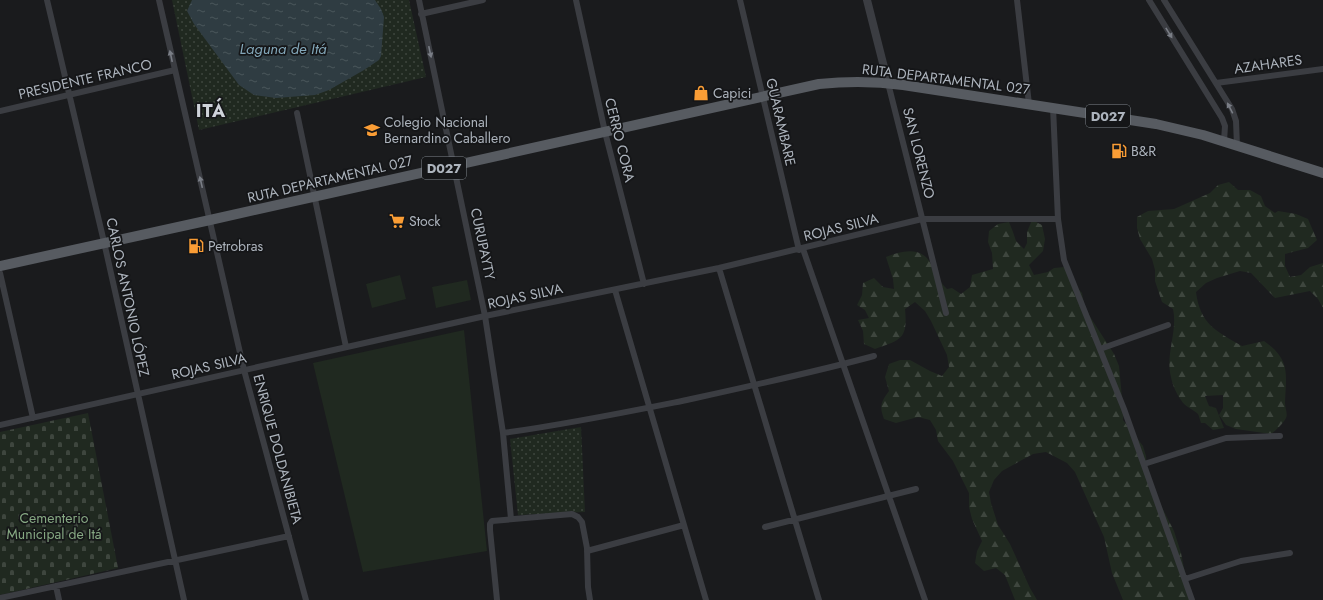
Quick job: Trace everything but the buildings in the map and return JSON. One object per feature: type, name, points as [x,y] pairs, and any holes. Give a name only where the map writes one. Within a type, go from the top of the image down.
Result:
[{"type":"main road","name":"RUTA DEPARTAMENTAL 027","points":[[0,266],[763,96],[819,84],[846,81],[888,83],[1053,107],[1156,124],[1224,141],[1323,173]]},
{"type":"street","name":"CARLOS ANTONIO LÓPEZ","points":[[47,0],[104,242],[184,600]]},
{"type":"street","name":"ENRIQUE DOLDANIBIETA","points":[[159,0],[244,370],[306,600]]},
{"type":"street","name":"CURUPAYTY","points":[[419,0],[485,316],[503,433],[511,519]]},
{"type":"street","points":[[422,14],[483,0]]},
{"type":"street","name":"CERRO CORA","points":[[576,0],[605,132],[644,284]]},
{"type":"street","name":"GUARAMBARE","points":[[740,0],[801,249],[843,364],[925,600]]},
{"type":"street","name":"SAN LORENZO","points":[[867,0],[946,313]]},
{"type":"street","points":[[1017,0],[1029,104]]},
{"type":"street","points":[[1149,0],[1222,118],[1225,126],[1224,141]]},
{"type":"street","points":[[1164,0],[1232,109],[1236,121],[1237,146]]},
{"type":"street","name":"AZAHARES","points":[[1216,83],[1323,69]]},
{"type":"street","name":"PRESIDENTE FRANCO","points":[[0,111],[174,70]]},
{"type":"street","points":[[1053,107],[1058,219],[1064,260],[1124,409],[1192,600]]},
{"type":"street","points":[[297,113],[346,347]]},
{"type":"street","name":"ROJAS SILVA","points":[[0,425],[485,316],[719,268],[922,219],[1058,219]]},
{"type":"street","points":[[719,268],[819,600]]},
{"type":"street","points":[[0,273],[33,418]]},
{"type":"street","points":[[615,290],[706,600]]},
{"type":"street","points":[[1100,349],[1168,325]]},
{"type":"street","points":[[503,433],[552,426],[650,408],[755,386],[874,356]]},
{"type":"street","points":[[1144,464],[1226,438],[1280,436]]},
{"type":"street","points":[[765,527],[916,489]]},
{"type":"street","points":[[497,600],[490,524],[492,521],[572,514],[578,517],[582,522],[587,551],[588,587],[590,600]]},
{"type":"street","points":[[587,551],[684,525]]},
{"type":"street","points":[[0,598],[289,536]]},
{"type":"street","points":[[1185,579],[1241,561],[1290,553]]},
{"type":"street","points":[[56,586],[59,600]]},
{"type":"green space","name":"Laguna de Itá","points":[[172,0],[409,0],[426,77],[199,130]]},
{"type":"green space","points":[[1229,182],[1238,190],[1250,190],[1261,196],[1265,206],[1275,213],[1278,211],[1296,214],[1308,219],[1317,240],[1308,248],[1285,254],[1285,266],[1290,277],[1301,275],[1310,267],[1323,263],[1323,308],[1318,299],[1310,291],[1275,298],[1251,273],[1240,271],[1206,283],[1196,292],[1201,312],[1205,319],[1217,331],[1242,346],[1264,341],[1273,348],[1283,361],[1286,376],[1285,403],[1287,416],[1281,425],[1271,434],[1236,429],[1226,425],[1219,415],[1223,408],[1223,395],[1205,396],[1209,406],[1216,408],[1224,428],[1213,430],[1205,423],[1201,423],[1198,414],[1179,398],[1172,383],[1169,360],[1174,326],[1173,309],[1162,302],[1155,281],[1155,270],[1152,259],[1140,239],[1137,228],[1137,217],[1148,211],[1174,209],[1210,193],[1218,185]]},
{"type":"green space","points":[[1032,220],[1042,225],[1045,239],[1043,251],[1029,265],[1034,275],[1048,272],[1054,268],[1065,267],[1069,278],[1082,293],[1084,304],[1089,315],[1114,354],[1119,366],[1124,409],[1123,420],[1143,446],[1146,456],[1148,480],[1174,531],[1181,553],[1188,588],[1194,600],[1123,600],[1112,573],[1104,537],[1075,472],[1067,463],[1046,452],[1033,454],[1002,471],[994,480],[989,492],[998,525],[1010,544],[1037,600],[1015,600],[1005,575],[996,568],[984,571],[975,563],[977,551],[982,541],[972,519],[969,507],[969,493],[953,461],[938,441],[936,430],[930,420],[918,417],[896,423],[884,419],[881,407],[884,398],[889,391],[885,377],[889,364],[900,360],[910,360],[942,376],[949,367],[947,355],[931,321],[925,311],[915,302],[905,309],[905,327],[901,337],[891,343],[875,349],[864,344],[863,331],[858,320],[869,318],[865,310],[857,305],[862,295],[863,283],[874,278],[883,287],[894,289],[893,279],[886,257],[897,253],[910,251],[926,257],[937,276],[947,289],[952,288],[961,294],[970,287],[972,275],[993,269],[992,253],[988,242],[989,231],[998,224],[1009,222],[1016,241],[1024,249],[1027,243],[1027,232]]},
{"type":"green space","points":[[400,275],[406,299],[372,308],[366,284]]},
{"type":"green space","points":[[467,280],[471,300],[436,308],[432,287]]},
{"type":"green space","points":[[464,330],[487,551],[363,572],[313,363]]},
{"type":"green space","name":"Cementerio Municipal de Itá","points":[[88,413],[118,568],[0,595],[0,432]]},
{"type":"green space","points":[[581,427],[585,512],[518,515],[510,439]]},
{"type":"water","name":"Laguna de Itá","points":[[192,0],[375,0],[384,17],[381,56],[379,60],[364,70],[329,90],[315,95],[276,98],[254,95],[239,85],[194,24],[187,11]]},
{"type":"place","name":"Capici","points":[[701,93]]},
{"type":"place","name":"Colegio Nacional Bernardino Caballero","points":[[372,130]]},
{"type":"place","name":"B&R","points":[[1119,151]]},
{"type":"place","name":"Stock","points":[[397,221]]},
{"type":"place","name":"Petrobras","points":[[196,246]]},
{"type":"district","name":"ITÁ","points":[[211,111]]}]
